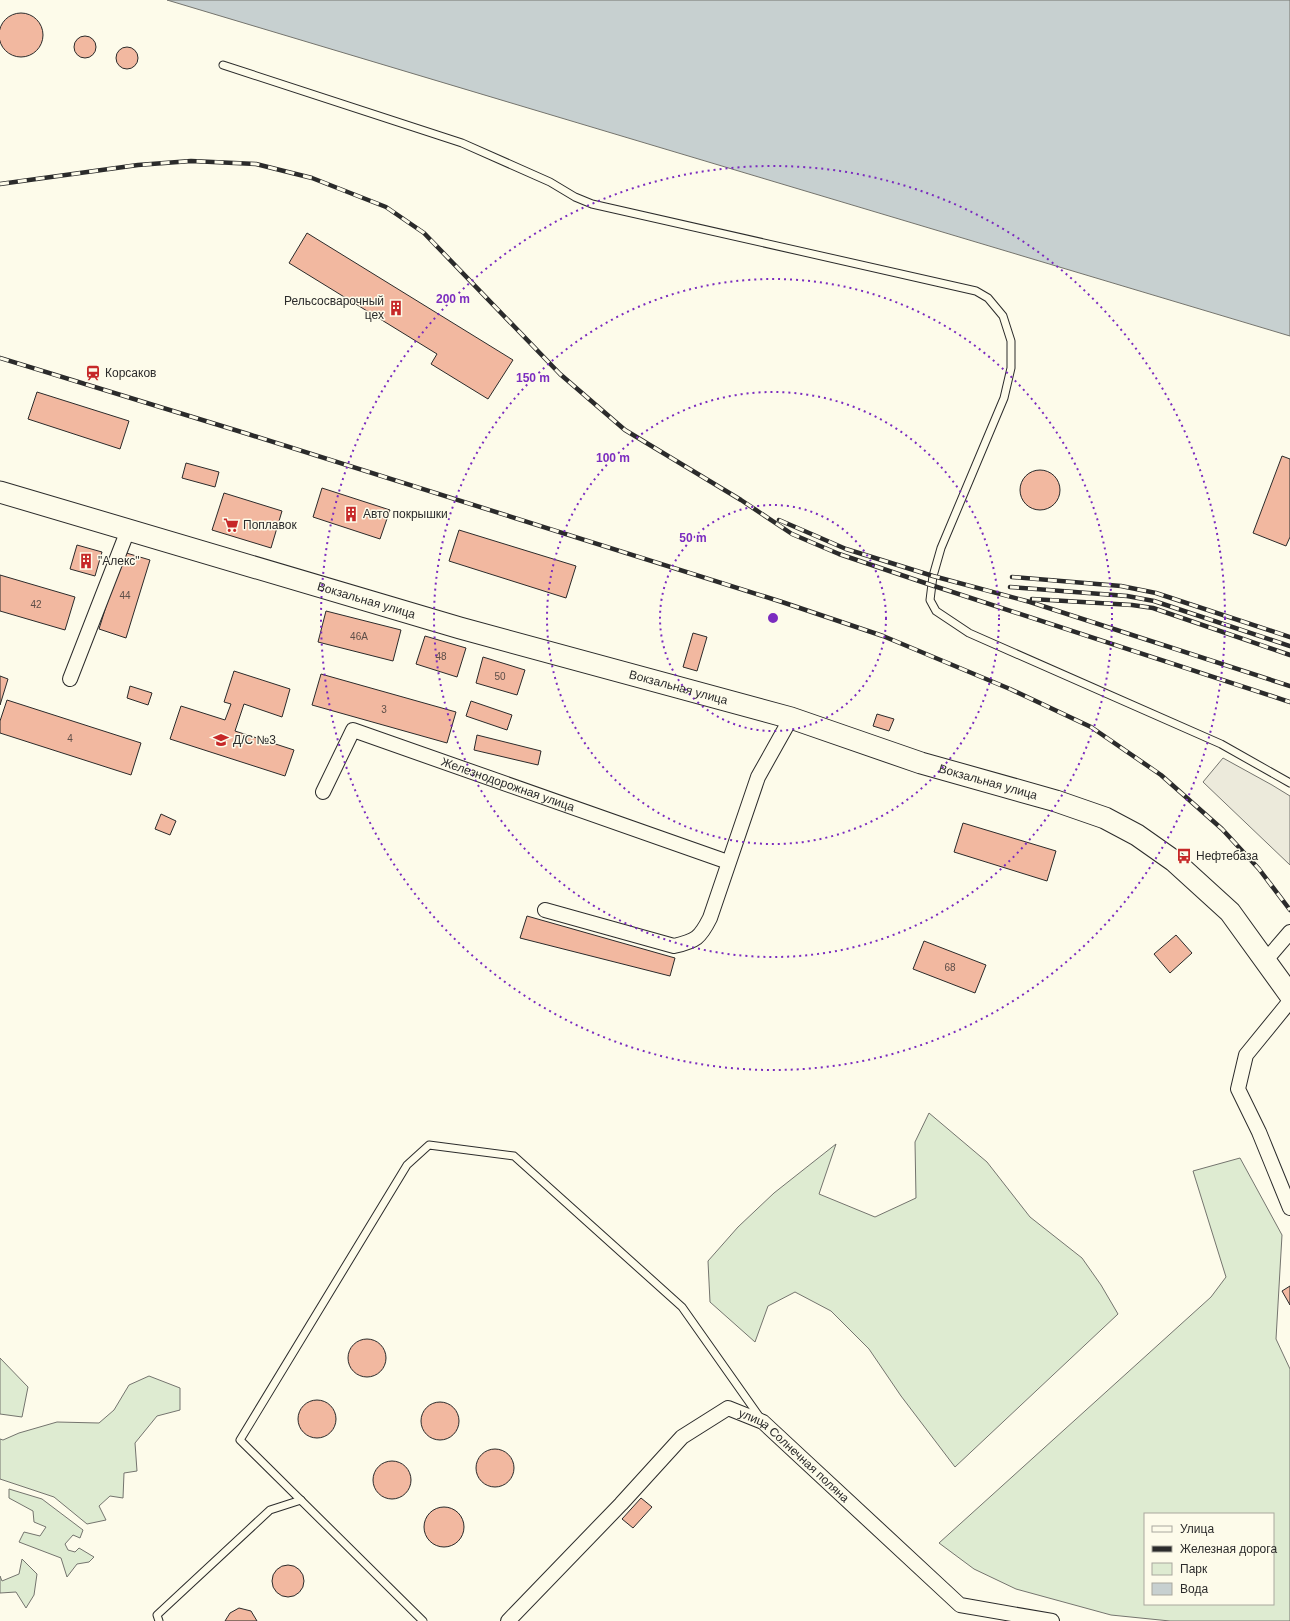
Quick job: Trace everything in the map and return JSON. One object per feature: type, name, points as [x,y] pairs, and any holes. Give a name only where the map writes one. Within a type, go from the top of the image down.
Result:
[{"type":"main road","name":"Вокзальная улица","points":[[0,492],[460,628],[791,718],[921,763],[1056,801],[1105,818],[1137,835],[1174,861],[1200,883],[1230,912],[1290,994]]},
{"type":"street","points":[[70,680],[128,530]]},
{"type":"street","points":[[545,910],[674,946],[688,943],[702,934],[710,918],[758,777],[791,718]]},
{"type":"street","name":"Железнодорожная улица","points":[[323,792],[353,730],[728,862]]},
{"type":"street","points":[[1266,960],[1290,932]]},
{"type":"street","points":[[1290,1001],[1246,1056],[1238,1089],[1259,1132],[1290,1208]]},
{"type":"street","name":"улица Солнечная поляна","points":[[508,1621],[610,1516],[682,1437],[728,1408],[763,1422],[960,1605],[1052,1621]]},
{"type":"lane","points":[[223,65],[462,143],[550,182],[575,197],[592,204],[976,291],[988,298],[1003,316],[1012,341],[1011,368],[1004,398],[941,548],[931,585],[930,600],[936,611],[969,633],[1221,744],[1290,782]]},
{"type":"lane","points":[[424,1621],[240,1440],[407,1165],[429,1145],[514,1156],[682,1307],[763,1422]]},
{"type":"lane","points":[[159,1621],[157,1615],[270,1510],[301,1500]]},
{"type":"green space","points":[[929,1113],[987,1162],[1030,1217],[1082,1258],[1101,1285],[1118,1314],[955,1467],[901,1396],[869,1349],[831,1311],[795,1292],[768,1306],[755,1342],[710,1302],[708,1261],[738,1227],[774,1193],[836,1144],[819,1194],[875,1217],[916,1198],[915,1142]]},
{"type":"green space","points":[[1240,1158],[1282,1235],[1276,1339],[1290,1369],[1290,1621],[1170,1621],[1111,1615],[1016,1589],[974,1569],[939,1543],[1211,1297],[1226,1277],[1193,1171]]},
{"type":"green space","points":[[0,1358],[28,1387],[22,1417],[0,1414]]},
{"type":"green space","points":[[149,1376],[180,1388],[180,1410],[157,1416],[135,1443],[137,1471],[124,1473],[123,1498],[110,1496],[99,1506],[106,1520],[87,1524],[54,1497],[0,1479],[0,1439],[3,1440],[19,1433],[57,1422],[99,1423],[114,1410],[129,1385]]},
{"type":"green space","points":[[9,1489],[42,1499],[83,1530],[80,1538],[73,1535],[65,1544],[68,1550],[75,1552],[79,1548],[94,1557],[89,1562],[77,1564],[67,1577],[61,1558],[19,1542],[24,1532],[40,1536],[46,1527],[34,1522],[33,1511],[9,1498]]},
{"type":"green space","points":[[22,1559],[37,1574],[34,1595],[26,1608],[16,1592],[0,1593],[0,1576],[2,1581],[19,1574]]},
{"type":"shaded area","points":[[1223,758],[1290,796],[1290,865],[1203,782]]},
{"type":"water","points":[[167,0],[1290,0],[1290,336]]},
{"type":"building","points":[[21,13],[33,17],[39,23],[43,35],[39,47],[33,53],[21,57],[9,53],[3,47],[-1,35],[3,23],[9,17]]},
{"type":"building","points":[[81,36],[89,36],[96,43],[96,51],[89,58],[81,58],[74,51],[74,43]]},
{"type":"building","points":[[123,47],[131,47],[138,54],[138,62],[131,69],[123,69],[116,62],[116,54]]},
{"type":"building","name":"Рельсосварочный цех","points":[[307,233],[513,360],[488,399],[431,364],[437,354],[289,263]]},
{"type":"building","points":[[37,392],[129,421],[120,449],[28,419]]},
{"type":"building","points":[[1282,456],[1290,459],[1290,537],[1286,546],[1253,533]]},
{"type":"building","points":[[186,463],[219,472],[215,487],[182,478]]},
{"type":"building","points":[[1036,470],[1044,470],[1051,473],[1057,479],[1060,490],[1057,501],[1051,507],[1044,510],[1036,510],[1029,507],[1023,501],[1020,494],[1020,486],[1023,479],[1029,473]]},
{"type":"building","name":"Авто покрышки","points":[[322,488],[390,510],[380,539],[313,517]]},
{"type":"building","points":[[224,493],[282,511],[271,548],[212,530]]},
{"type":"building","points":[[459,530],[576,566],[566,598],[449,561]]},
{"type":"building","name":"\"Алекс\"","points":[[77,545],[102,552],[95,576],[70,569]]},
{"type":"building","points":[[123,552],[150,560],[126,638],[99,629]]},
{"type":"building","points":[[0,575],[75,597],[65,630],[0,611]]},
{"type":"building","points":[[326,611],[401,630],[393,661],[318,642]]},
{"type":"building","points":[[693,633],[707,637],[697,671],[683,667]]},
{"type":"building","points":[[425,636],[466,648],[457,677],[416,664]]},
{"type":"building","points":[[483,657],[525,670],[517,695],[476,683]]},
{"type":"building","points":[[234,671],[290,689],[282,717],[244,704],[235,731],[294,750],[285,776],[170,739],[181,706],[225,720],[231,704],[224,702]]},
{"type":"building","points":[[321,674],[456,712],[447,743],[312,705]]},
{"type":"building","points":[[0,676],[8,679],[0,705]]},
{"type":"building","points":[[130,686],[152,693],[148,705],[127,698]]},
{"type":"building","points":[[7,700],[141,743],[131,775],[0,733],[0,721]]},
{"type":"building","points":[[471,701],[512,715],[507,730],[466,716]]},
{"type":"building","points":[[877,714],[894,719],[889,731],[873,726]]},
{"type":"building","points":[[477,735],[541,751],[538,765],[474,750]]},
{"type":"building","points":[[161,814],[176,821],[170,835],[155,829]]},
{"type":"building","points":[[963,823],[1056,851],[1047,881],[954,852]]},
{"type":"building","points":[[527,916],[675,958],[670,976],[520,938]]},
{"type":"building","points":[[1176,935],[1192,953],[1170,973],[1154,954]]},
{"type":"building","points":[[924,941],[986,965],[975,993],[913,969]]},
{"type":"building","points":[[1290,1286],[1290,1305],[1282,1291]]},
{"type":"building","points":[[363,1339],[371,1339],[381,1344],[385,1351],[385,1365],[381,1372],[371,1377],[363,1377],[353,1372],[351,1369],[348,1362],[348,1354],[353,1344],[356,1342]]},
{"type":"building","points":[[313,1400],[321,1400],[331,1405],[335,1412],[335,1426],[331,1433],[321,1438],[313,1438],[303,1433],[301,1430],[298,1423],[298,1415],[303,1405],[306,1403]]},
{"type":"building","points":[[436,1402],[444,1402],[454,1407],[458,1414],[458,1428],[454,1435],[444,1440],[436,1440],[426,1435],[424,1432],[421,1425],[421,1417],[426,1407],[429,1405]]},
{"type":"building","points":[[491,1449],[499,1449],[509,1454],[513,1461],[513,1475],[509,1482],[499,1487],[491,1487],[481,1482],[479,1479],[476,1472],[476,1464],[481,1454],[484,1452]]},
{"type":"building","points":[[388,1461],[396,1461],[406,1466],[410,1473],[410,1487],[406,1494],[396,1499],[388,1499],[378,1494],[376,1491],[373,1484],[373,1476],[378,1466],[381,1464]]},
{"type":"building","points":[[641,1498],[652,1507],[633,1528],[622,1519]]},
{"type":"building","points":[[444,1507],[458,1513],[464,1527],[458,1541],[444,1547],[430,1541],[424,1527],[430,1513]]},
{"type":"building","points":[[285,1565],[291,1565],[300,1569],[304,1581],[300,1593],[291,1597],[285,1597],[276,1593],[272,1584],[272,1578],[276,1569]]},
{"type":"building","points":[[239,1608],[251,1611],[257,1621],[225,1621],[230,1613]]},
{"type":"railway","points":[[0,184],[138,165],[191,161],[256,164],[312,178],[386,207],[424,233],[560,374],[625,430],[741,500],[792,534],[839,554],[1290,702]]},
{"type":"railway","points":[[0,358],[248,434],[782,602],[883,636],[1010,689],[1091,727],[1161,775],[1222,829],[1259,869],[1290,910]]},
{"type":"railway","points":[[779,520],[846,549],[933,576],[1030,602],[1290,686]]},
{"type":"railway","points":[[1012,577],[1121,586],[1156,593],[1290,637]]},
{"type":"railway","points":[[1010,587],[1127,596],[1154,601],[1290,646]]},
{"type":"railway","points":[[1032,599],[1132,605],[1153,608],[1290,655]]},
{"type":"place","name":"Рельсосварочный цех","points":[[396,308]]},
{"type":"place","name":"Корсаков","points":[[93,373]]},
{"type":"place","name":"Авто покрышки","points":[[351,514]]},
{"type":"place","name":"Поплавок","points":[[231,525]]},
{"type":"place","name":"\"Алекс\"","points":[[86,561]]},
{"type":"place","name":"Д/С №3","points":[[221,740]]},
{"type":"place","name":"Нефтебаза","points":[[1184,856]]}]
